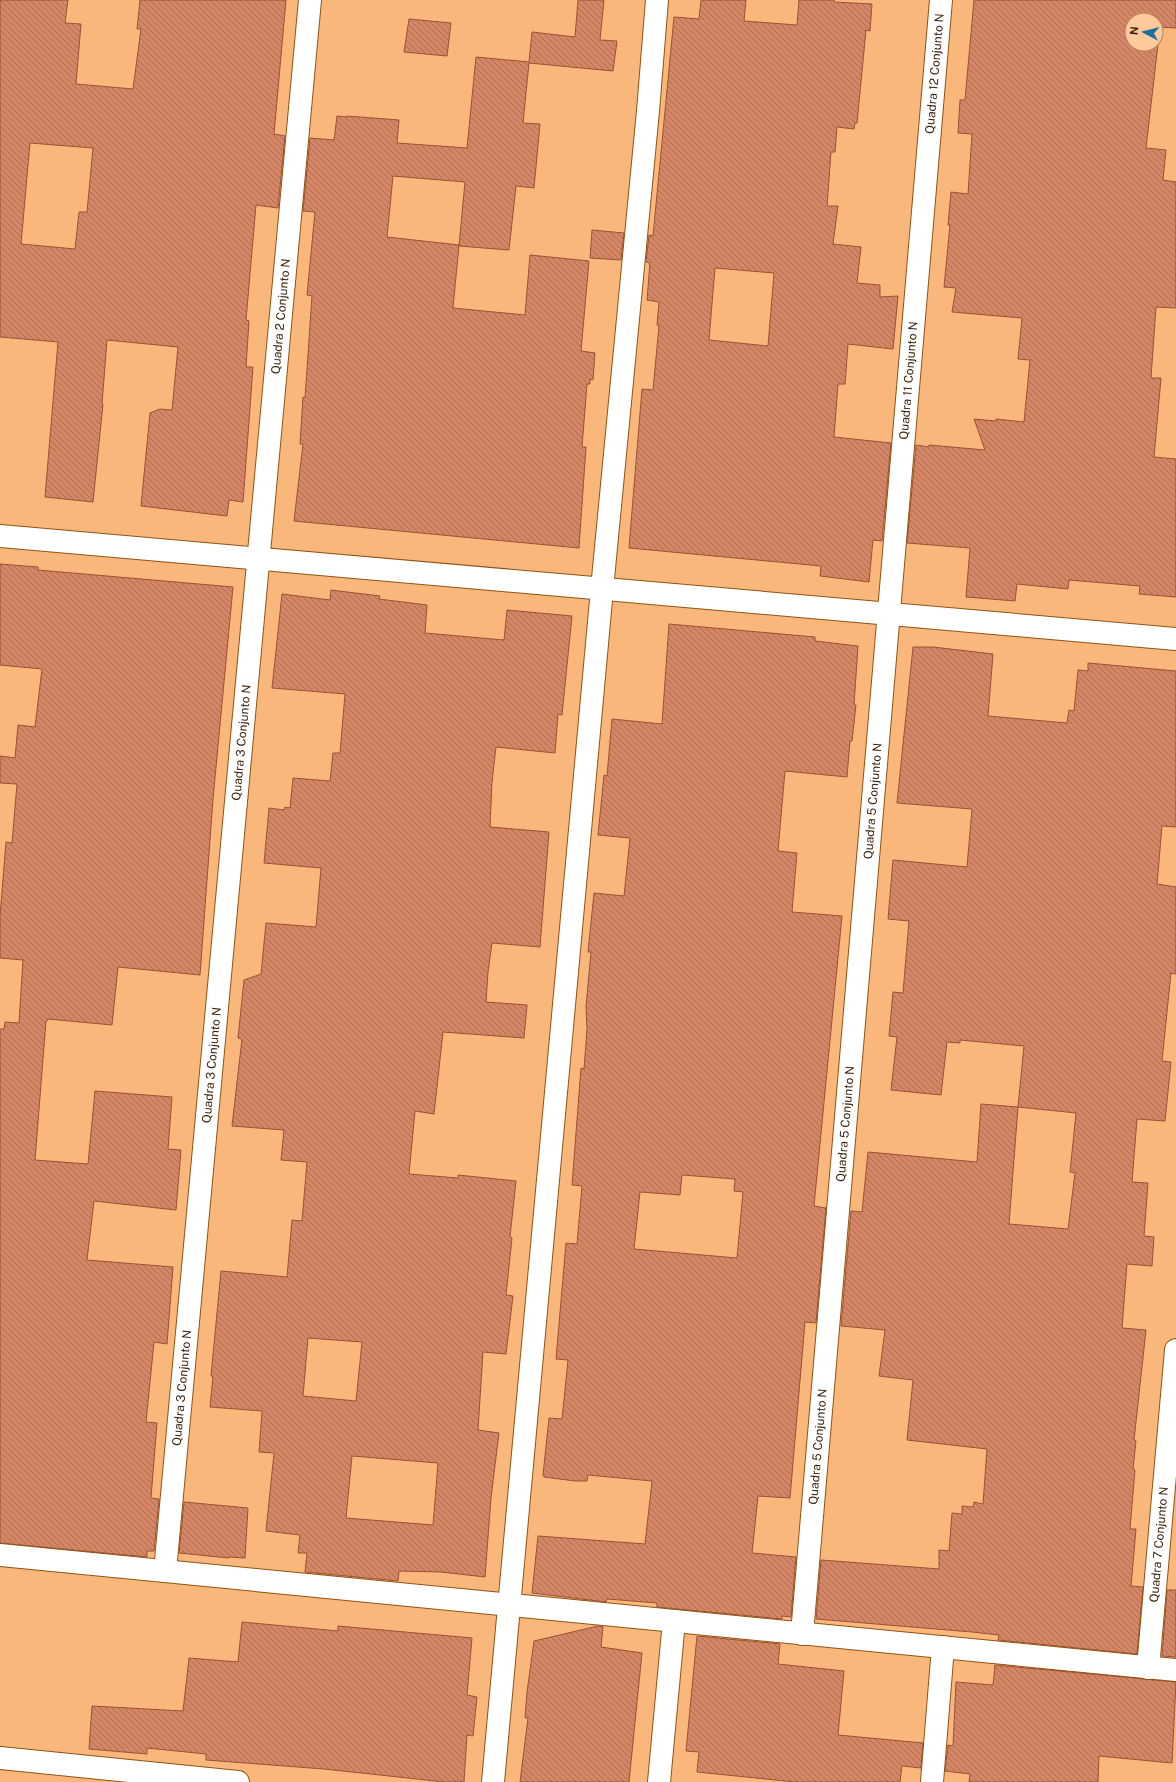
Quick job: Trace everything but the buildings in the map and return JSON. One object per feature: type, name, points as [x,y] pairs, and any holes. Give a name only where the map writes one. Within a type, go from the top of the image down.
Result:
[{"type":"street","name":"Quadra 2 Conjunto N","points":[[258,558],[310,0]]},
{"type":"street","points":[[493,1782],[602,589],[648,111],[657,0]]},
{"type":"street","name":"Quadra 12 Conjunto N","points":[[928,147],[941,0]]},
{"type":"street","name":"Quadra 11 Conjunto N","points":[[888,614],[928,147]]},
{"type":"street","points":[[0,536],[1176,639]]},
{"type":"street","name":"Quadra 3 Conjunto N","points":[[165,1571],[258,558]]},
{"type":"street","name":"Quadra 5 Conjunto N","points":[[802,1634],[888,614]]},
{"type":"street","name":"Quadra 7 Conjunto N","points":[[1148,1668],[1176,1350]]},
{"type":"street","points":[[0,1555],[1176,1670]]},
{"type":"street","points":[[659,1782],[674,1621]]},
{"type":"street","points":[[932,1782],[943,1647]]},
{"type":"street","points":[[0,1758],[238,1782]]}]
